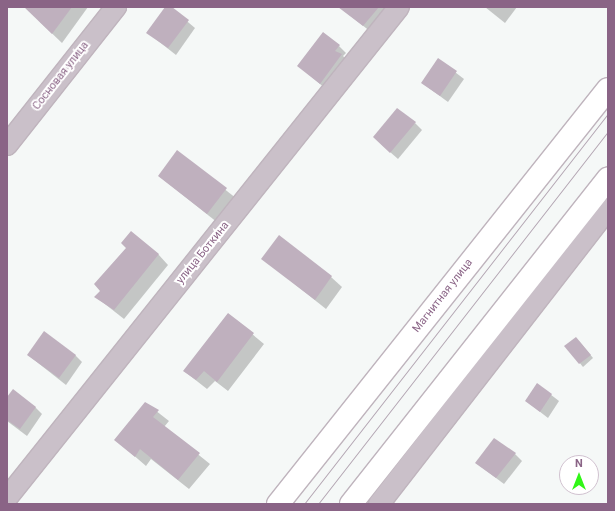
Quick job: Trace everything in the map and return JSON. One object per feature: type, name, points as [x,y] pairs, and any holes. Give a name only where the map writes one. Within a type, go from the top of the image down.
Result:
[{"type":"main road","name":"Магнитная улица","points":[[278,504],[608,89]]},
{"type":"main road","points":[[351,504],[608,178]]},
{"type":"street","name":"Сосновая улица","points":[[7,145],[116,7]]},
{"type":"street","name":"улица Боткина","points":[[7,498],[399,7]]},
{"type":"street","points":[[379,504],[608,209]]},
{"type":"building","points":[[24,7],[72,7],[52,34]]},
{"type":"building","points":[[165,7],[172,7],[189,20],[168,48],[146,33]]},
{"type":"building","points":[[338,7],[379,7],[363,26]]},
{"type":"building","points":[[323,32],[340,45],[335,51],[342,54],[320,84],[297,66]]},
{"type":"building","points":[[438,58],[457,71],[440,96],[421,83]]},
{"type":"building","points":[[397,108],[416,122],[390,153],[373,137]]},
{"type":"building","points":[[177,150],[227,188],[207,214],[158,176]]},
{"type":"building","points":[[131,231],[159,254],[114,310],[94,297],[100,291],[94,284],[126,248],[121,243]]},
{"type":"building","points":[[279,235],[332,276],[315,300],[261,259]]},
{"type":"building","points":[[228,313],[254,333],[217,382],[204,371],[196,380],[183,371]]},
{"type":"building","points":[[44,331],[76,355],[59,378],[27,355]]},
{"type":"building","points":[[576,337],[591,355],[579,364],[564,346]]},
{"type":"building","points":[[537,383],[552,394],[540,412],[525,401]]},
{"type":"building","points":[[13,389],[36,407],[20,429],[7,420],[7,397]]},
{"type":"building","points":[[145,402],[159,410],[153,417],[200,453],[178,480],[140,449],[135,457],[114,440]]},
{"type":"building","points":[[494,438],[516,453],[496,478],[475,463]]},
{"type":"tram line","points":[[304,504],[608,114]]},
{"type":"tram line","points":[[318,504],[608,131]]}]
